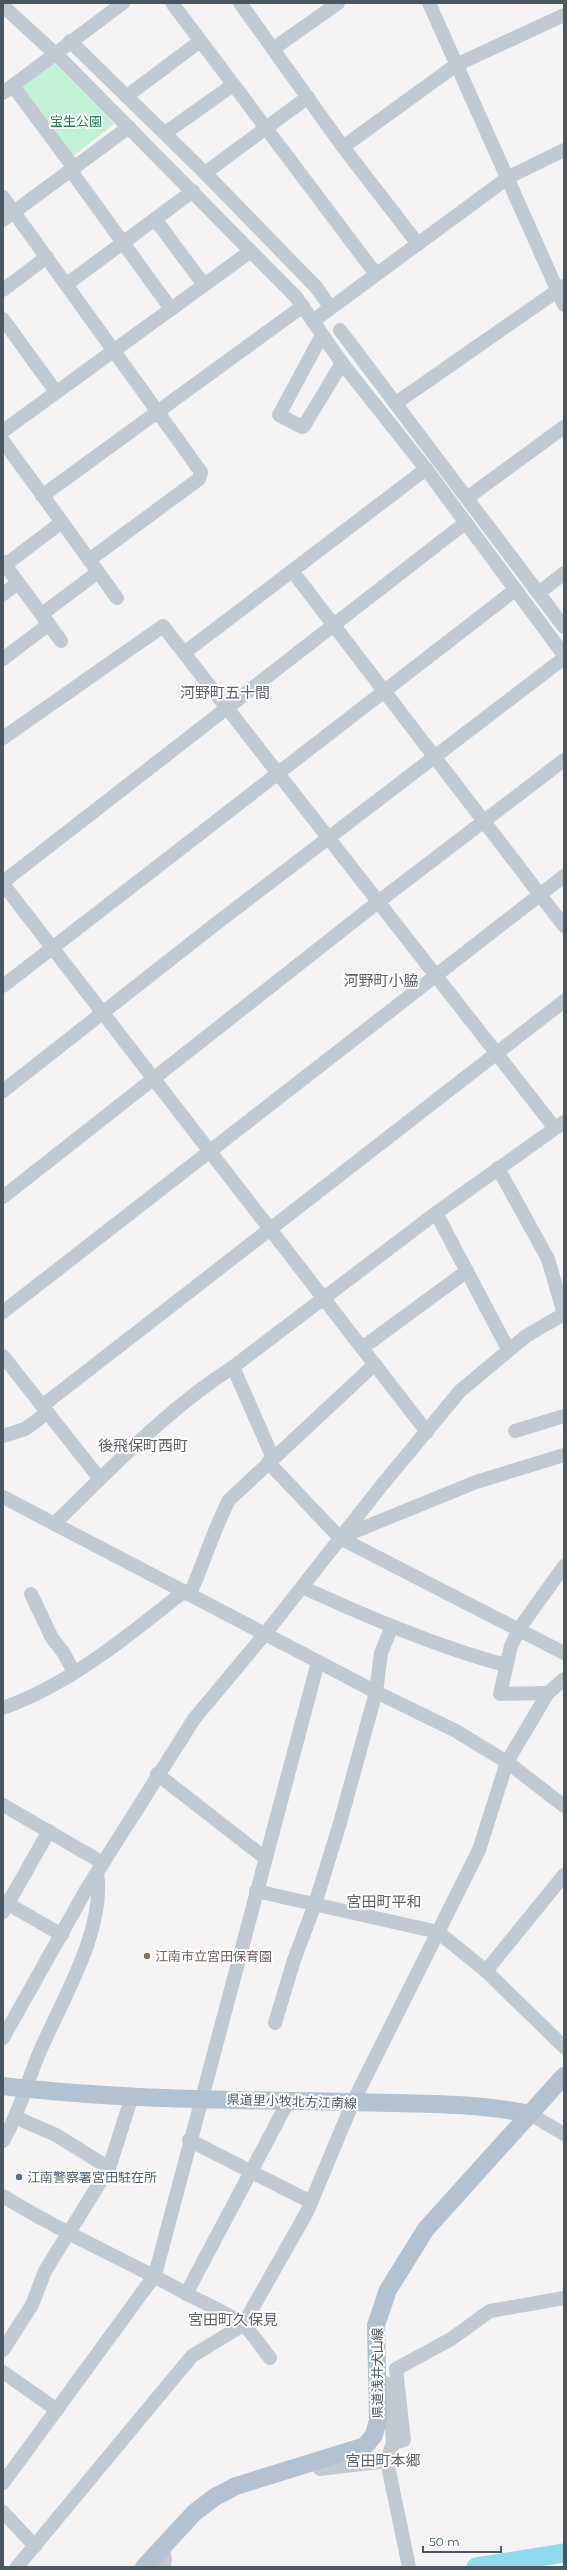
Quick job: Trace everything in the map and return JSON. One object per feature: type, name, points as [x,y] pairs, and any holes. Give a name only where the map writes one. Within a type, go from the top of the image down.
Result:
[{"type":"main road","points":[[530,2114],[564,2076]]},
{"type":"main road","name":"県道里小牧北方江南線","points":[[3,2086],[25,2089],[132,2096],[354,2102],[496,2108],[530,2114]]},
{"type":"main road","name":"県道浅井犬山線","points":[[144,2567],[195,2512],[215,2497],[236,2486],[318,2462],[365,2446],[374,2435],[378,2420],[376,2325],[388,2290],[404,2262],[426,2229],[530,2114]]},
{"type":"street","points":[[123,3],[70,41],[56,54],[8,89],[74,168],[74,175],[171,308]]},
{"type":"street","points":[[172,3],[199,42],[375,273]]},
{"type":"street","points":[[240,3],[343,147],[418,244]]},
{"type":"street","points":[[273,49],[338,3]]},
{"type":"street","points":[[429,3],[456,65],[560,287],[564,305]]},
{"type":"street","points":[[3,6],[56,54],[251,251],[303,306],[342,363],[426,469],[564,656],[3,1091]]},
{"type":"street","points":[[343,147],[456,65],[564,15]]},
{"type":"street","points":[[70,41],[205,173],[316,287],[330,307]]},
{"type":"street","points":[[127,96],[199,42]]},
{"type":"street","points":[[165,133],[233,85]]},
{"type":"street","points":[[205,173],[308,98]]},
{"type":"street","points":[[8,216],[129,127]]},
{"type":"street","points":[[313,321],[375,273],[418,244],[508,177],[564,150]]},
{"type":"street","points":[[67,284],[192,191]]},
{"type":"street","points":[[3,197],[8,216],[47,257],[201,472],[200,479],[89,560]]},
{"type":"street","points":[[155,219],[204,285]]},
{"type":"street","points":[[3,431],[251,251]]},
{"type":"street","points":[[3,290],[47,257]]},
{"type":"street","points":[[396,404],[560,287]]},
{"type":"street","points":[[42,496],[303,306]]},
{"type":"street","points":[[3,319],[56,392]]},
{"type":"street","points":[[340,330],[564,627]]},
{"type":"street","points":[[322,335],[279,416],[302,427],[304,426],[342,363]]},
{"type":"street","points":[[467,498],[564,427]]},
{"type":"street","points":[[5,447],[117,598]]},
{"type":"street","points":[[184,653],[293,572],[426,469]]},
{"type":"street","points":[[61,641],[4,564],[62,522]]},
{"type":"street","points":[[427,1432],[3,883],[465,523]]},
{"type":"street","points":[[3,659],[98,572]]},
{"type":"street","points":[[293,572],[435,755],[564,926]]},
{"type":"street","points":[[539,593],[564,574]]},
{"type":"street","points":[[3,594],[18,583]]},
{"type":"street","points":[[3,986],[277,772],[515,590]]},
{"type":"street","points":[[3,738],[163,626],[496,1053],[559,1124],[436,1212],[233,1367],[198,1389],[100,1479],[54,1524]]},
{"type":"street","points":[[3,1197],[378,902],[564,760]]},
{"type":"street","points":[[3,1312],[564,876]]},
{"type":"street","points":[[3,1436],[25,1429],[45,1409],[270,1229],[564,1001]]},
{"type":"street","points":[[3,2038],[100,1868],[157,1774],[194,1719],[265,1634],[340,1538],[460,1390],[508,1349],[526,1336],[564,1314],[548,1259],[498,1168]]},
{"type":"street","points":[[436,1212],[508,1349]]},
{"type":"street","points":[[362,1348],[467,1272]]},
{"type":"street","points":[[3,1356],[100,1479]]},
{"type":"street","points":[[3,1708],[25,1700],[74,1672],[134,1631],[185,1593],[205,1560],[214,1529],[229,1500],[375,1364]]},
{"type":"street","points":[[233,1367],[271,1460],[340,1538],[564,1653]]},
{"type":"street","points":[[515,1431],[564,1416]]},
{"type":"street","points":[[340,1538],[476,1482],[564,1455]]},
{"type":"street","points":[[3,1496],[318,1662],[456,1731],[507,1762],[564,1806]]},
{"type":"street","points":[[548,1692],[500,1694],[505,1665],[519,1629],[564,1566]]},
{"type":"street","points":[[302,1587],[392,1626],[471,1656],[505,1665]]},
{"type":"street","points":[[31,1594],[52,1638],[63,1652],[74,1672]]},
{"type":"street","points":[[275,2023],[294,1960],[315,1904],[376,1692],[381,1653],[392,1626]]},
{"type":"street","points":[[3,2483],[58,2410],[155,2275],[189,2140],[318,1662]]},
{"type":"street","points":[[17,2567],[192,2356],[243,2325],[311,2202],[354,2102],[479,1850],[507,1762],[548,1692],[564,1679]]},
{"type":"street","points":[[157,1774],[265,1858]]},
{"type":"street","points":[[3,1805],[49,1831],[100,1868]]},
{"type":"street","points":[[49,1831],[5,1905],[62,1935]]},
{"type":"street","points":[[3,2141],[16,2118],[25,2089],[90,1938],[99,1886],[100,1868]]},
{"type":"street","points":[[486,1971],[564,1875]]},
{"type":"street","points":[[256,1891],[438,1932],[486,1971],[564,2047]]},
{"type":"street","points":[[3,2350],[32,2305],[45,2271],[109,2168],[132,2096]]},
{"type":"street","points":[[186,2294],[289,2100]]},
{"type":"street","points":[[530,2114],[564,2134]]},
{"type":"street","points":[[16,2118],[56,2135],[109,2168]]},
{"type":"street","points":[[189,2140],[311,2202]]},
{"type":"street","points":[[3,2196],[35,2216],[69,2232],[104,2253],[155,2275],[186,2294],[243,2325],[270,2358]]},
{"type":"street","points":[[393,2443],[404,2440],[396,2369],[451,2339],[490,2311],[564,2298]]},
{"type":"street","points":[[3,2372],[58,2410]]},
{"type":"street","points":[[378,2381],[389,2384],[393,2443],[387,2461],[408,2564]]},
{"type":"street","points":[[318,2462],[320,2469],[387,2461]]},
{"type":"street","points":[[3,2512],[35,2546]]},
{"type":"street","points":[[163,2546],[165,2560],[163,2567]]},
{"type":"green space","name":"宝生公園","points":[[52,61],[114,124],[72,157],[20,86]]},
{"type":"waterway","points":[[476,2567],[564,2553]]},
{"type":"place","name":"江南市立宮田保育園","points":[[147,1956]]},
{"type":"place","name":"江南警察署宮田駐在所","points":[[19,2177]]},
{"type":"district","name":"河野町五十間","points":[[225,693]]},
{"type":"district","name":"河野町小脇","points":[[381,981]]},
{"type":"district","name":"後飛保町西町","points":[[143,1446]]},
{"type":"district","name":"宮田町平和","points":[[384,1902]]},
{"type":"district","name":"宮田町久保見","points":[[233,2320]]},
{"type":"district","name":"宮田町本郷","points":[[383,2461]]}]
